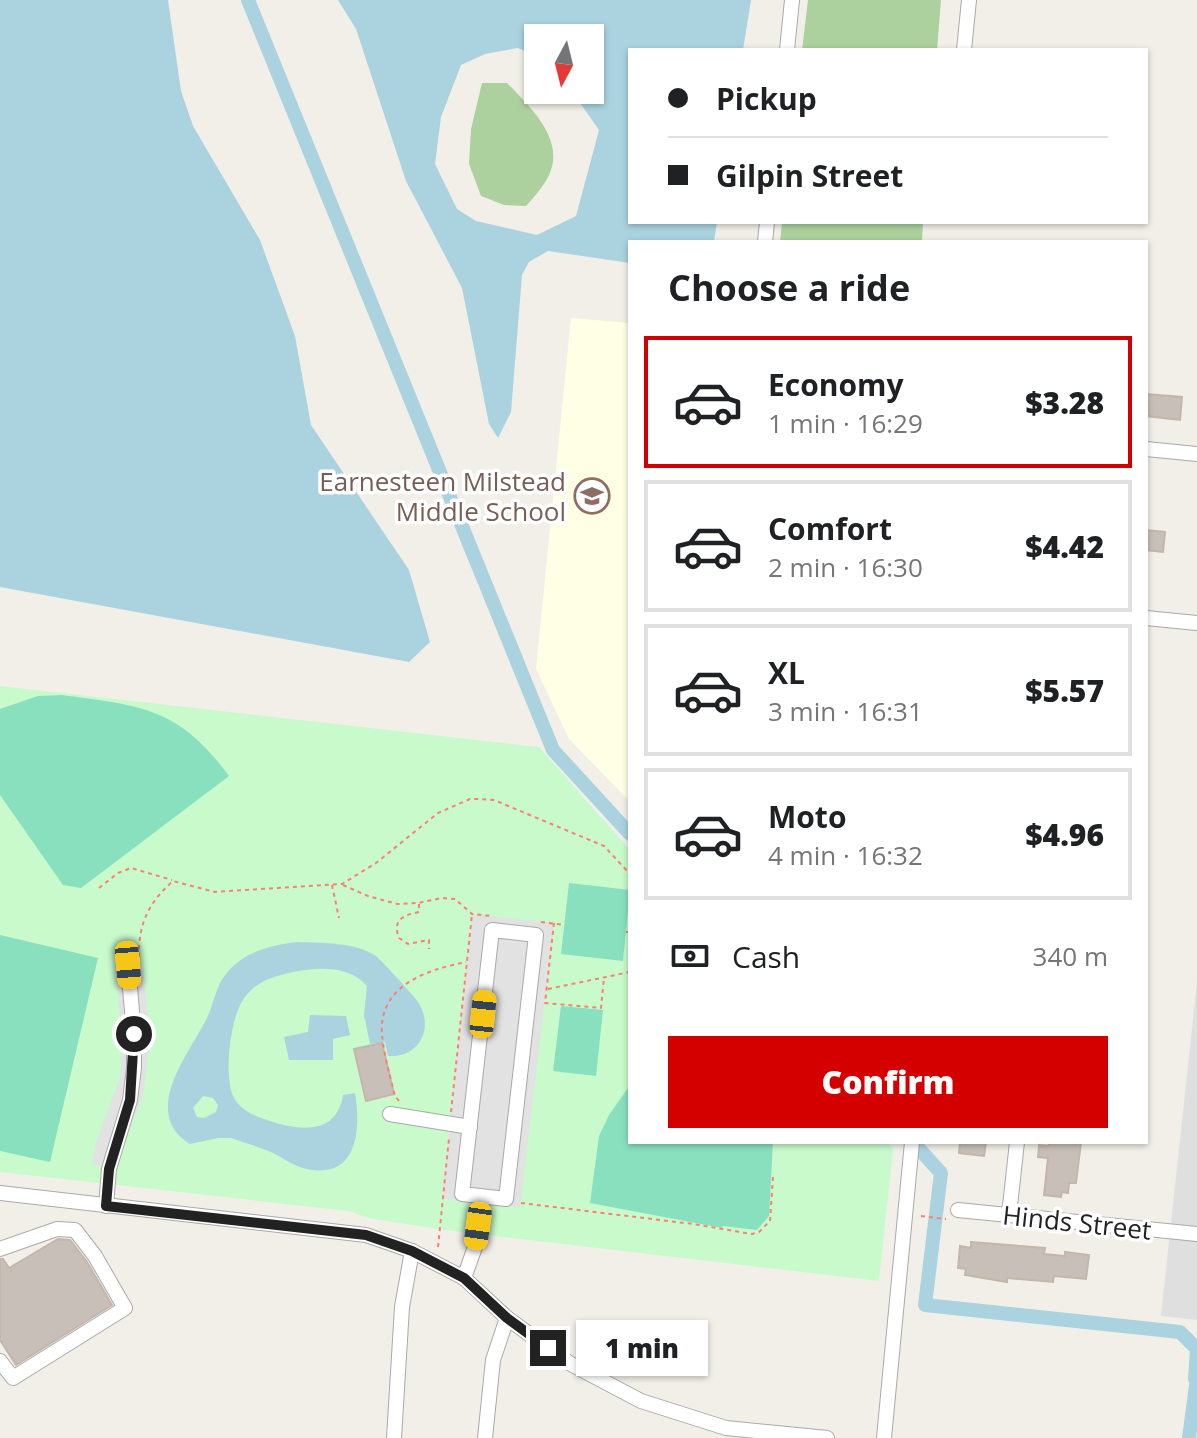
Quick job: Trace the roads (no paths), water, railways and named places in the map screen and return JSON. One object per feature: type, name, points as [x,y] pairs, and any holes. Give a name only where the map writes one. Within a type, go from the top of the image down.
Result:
[{"type":"street","points":[[787,48],[792,0]]},
{"type":"street","points":[[964,48],[969,0]]},
{"type":"street","points":[[1148,449],[1197,454]]},
{"type":"street","points":[[1148,618],[1197,623]]},
{"type":"street","points":[[492,930],[536,935],[506,1199],[462,1194],[470,1127],[492,930]]},
{"type":"street","points":[[106,1206],[109,1169],[130,1100],[134,1068],[128,965]]},
{"type":"street","points":[[390,1114],[470,1127]]},
{"type":"street","points":[[884,1438],[912,1144]]},
{"type":"street","points":[[1009,1215],[1017,1144]]},
{"type":"street","points":[[0,1193],[366,1235],[412,1251],[464,1278],[507,1318],[569,1363],[641,1401],[726,1428],[827,1438]]},
{"type":"street","points":[[464,1278],[475,1247],[483,1197]]},
{"type":"street","name":"Hinds Street","points":[[952,1215],[1009,1215],[1197,1234]]},
{"type":"street","points":[[0,1249],[57,1229],[75,1230],[95,1256],[125,1308],[13,1378],[0,1361]]},
{"type":"street","points":[[394,1438],[402,1307],[412,1251]]},
{"type":"street","points":[[485,1438],[493,1360],[507,1318]]},
{"type":"water","points":[[0,0],[168,0],[181,91],[193,126],[260,240],[295,336],[311,425],[409,570],[430,642],[409,662],[0,587]]},
{"type":"water","points":[[338,0],[751,0],[743,48],[628,48],[628,224],[717,224],[714,240],[628,240],[628,263],[548,251],[529,262],[522,275],[511,412],[498,438],[489,424],[462,288],[406,181],[356,29]],"holes":[[[524,24],[604,24],[604,104],[581,104],[599,130],[576,216],[537,235],[476,221],[457,209],[435,164],[441,117],[461,65],[485,54],[518,48],[524,51]]]},
{"type":"water","points":[[297,942],[338,944],[376,956],[418,1002],[425,1022],[416,1047],[399,1055],[388,1056],[385,1042],[370,1044],[364,1015],[367,986],[351,974],[333,969],[279,975],[260,983],[245,997],[235,1018],[229,1062],[231,1089],[241,1107],[255,1115],[293,1127],[316,1127],[333,1117],[343,1095],[355,1093],[357,1122],[352,1149],[337,1167],[324,1170],[302,1168],[268,1151],[231,1138],[190,1144],[176,1131],[169,1116],[168,1100],[172,1084],[206,1020],[222,979],[233,966],[249,955]],"holes":[[[203,1096],[213,1098],[218,1105],[216,1112],[204,1118],[197,1117],[193,1108]]]},
{"type":"water","points":[[310,1015],[346,1016],[350,1035],[333,1039],[333,1060],[289,1060],[284,1037],[308,1032]]},
{"type":"waterway","points":[[248,0],[553,750],[628,832]]},
{"type":"waterway","points":[[915,1144],[941,1173],[925,1305],[1180,1332],[1197,1349],[1195,1379]]},
{"type":"waterway","points":[[1189,1438],[1197,1378]]},
{"type":"place","name":"Earnesteen Milstead Middle School","points":[[592,496]]}]
